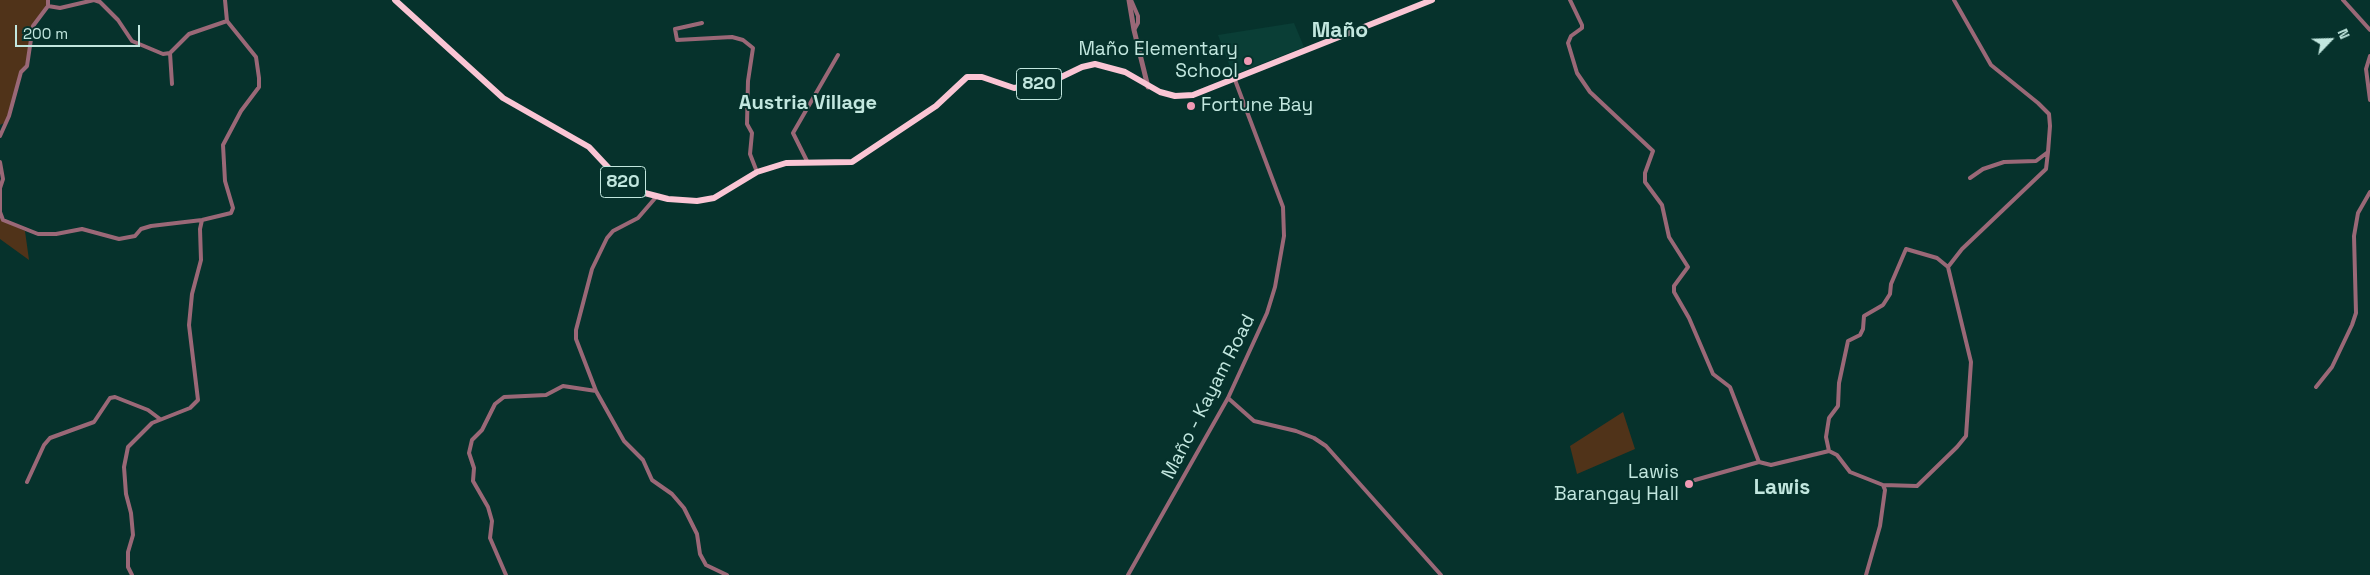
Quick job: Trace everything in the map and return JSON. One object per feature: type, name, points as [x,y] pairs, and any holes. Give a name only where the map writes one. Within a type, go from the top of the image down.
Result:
[{"type":"highway","name":"820","points":[[395,0],[503,98],[589,147],[619,179],[637,191],[680,201],[714,198],[757,172],[786,163],[839,164],[858,159],[895,132],[936,106],[967,78],[982,77],[1005,86],[1021,88],[1053,81],[1082,67],[1095,64],[1125,72],[1148,87],[1175,96],[1193,95],[1235,80],[1432,0]]},
{"type":"street","points":[[0,136],[9,116],[21,72],[28,66],[33,26],[48,6],[48,0]]},
{"type":"street","points":[[48,6],[60,8],[94,0],[100,2],[118,20],[132,41],[164,54],[170,54],[190,34],[226,21]]},
{"type":"street","points":[[0,162],[3,179],[0,189],[0,212],[3,220],[38,234],[56,234],[82,229],[119,239],[136,236],[141,229],[151,226],[202,220],[231,213],[233,208],[224,172],[223,145],[241,111],[259,88],[256,57],[226,21],[225,0]]},
{"type":"street","points":[[1130,0],[1134,30],[1148,87]]},
{"type":"street","points":[[1570,0],[1582,25],[1582,28],[1571,36],[1568,43],[1577,74],[1590,92],[1652,151],[1645,173],[1645,182],[1662,205],[1668,238],[1688,267],[1674,286],[1674,292],[1689,318],[1713,374],[1730,387],[1759,462]]},
{"type":"street","points":[[1948,267],[1962,248],[2046,168],[2049,114],[1990,65],[1954,0]]},
{"type":"street","points":[[2343,0],[2370,30]]},
{"type":"street","points":[[702,23],[675,29],[677,40],[732,36],[743,40],[753,48],[748,81],[747,124],[752,133],[750,154],[757,172]]},
{"type":"street","points":[[170,54],[172,84]]},
{"type":"street","points":[[808,162],[793,133],[838,55]]},
{"type":"street","points":[[2370,56],[2366,69],[2370,100]]},
{"type":"street","name":"Maño - Kayam Road","points":[[1128,575],[1228,398],[1267,313],[1280,262],[1284,222],[1280,195],[1235,80]]},
{"type":"street","points":[[1970,178],[1992,166],[2013,161],[2033,162],[2048,152]]},
{"type":"street","points":[[2316,388],[2332,367],[2356,313],[2354,236],[2358,212],[2370,192]]},
{"type":"street","points":[[657,196],[648,209],[638,218],[613,231],[606,238],[592,269],[576,334],[596,391],[624,441],[647,466],[652,480],[672,494],[684,508],[697,534],[700,554],[706,564],[727,575]]},
{"type":"street","points":[[132,575],[128,567],[128,552],[133,536],[131,513],[126,494],[124,467],[128,447],[152,423],[190,408],[198,400],[189,325],[192,294],[201,260],[202,240],[200,229],[202,220]]},
{"type":"street","points":[[1695,480],[1759,462],[1771,465],[1829,452],[1837,455],[1850,472],[1883,485],[1917,486],[1958,447],[1966,436],[1971,362],[1948,267],[1937,258],[1906,250],[1892,284],[1890,294],[1882,305],[1864,316],[1863,329],[1860,335],[1848,341],[1840,383],[1838,406],[1829,418],[1826,437],[1829,452]]},
{"type":"street","points":[[506,575],[490,538],[492,521],[488,507],[473,481],[474,468],[469,453],[472,440],[482,430],[495,404],[504,397],[546,394],[562,386],[596,391]]},
{"type":"street","points":[[27,482],[44,445],[50,438],[94,422],[110,398],[115,397],[148,410],[160,419]]},
{"type":"street","points":[[1228,398],[1254,421],[1314,438],[1326,446],[1441,575]]},
{"type":"street","points":[[1866,575],[1880,526],[1885,490],[1883,485]]},
{"type":"shaded area","points":[[0,0],[48,0],[48,6],[33,26],[27,66],[21,72],[6,122],[0,125]]},
{"type":"shaded area","name":"Maño Elementary School","points":[[1294,23],[1304,47],[1233,75],[1218,35]]},
{"type":"shaded area","points":[[0,211],[2,220],[25,231],[29,260],[0,239]]},
{"type":"shaded area","points":[[1623,412],[1635,449],[1577,474],[1570,446]]},
{"type":"place","name":"Maño Elementary School","points":[[1248,61]]},
{"type":"place","name":"Fortune Bay","points":[[1191,106]]},
{"type":"place","name":"Lawis Barangay Hall","points":[[1689,484]]},
{"type":"district","name":"Maño","points":[[1340,31]]},
{"type":"district","name":"Austria Village","points":[[808,104]]},
{"type":"district","name":"Lawis","points":[[1782,488]]}]
